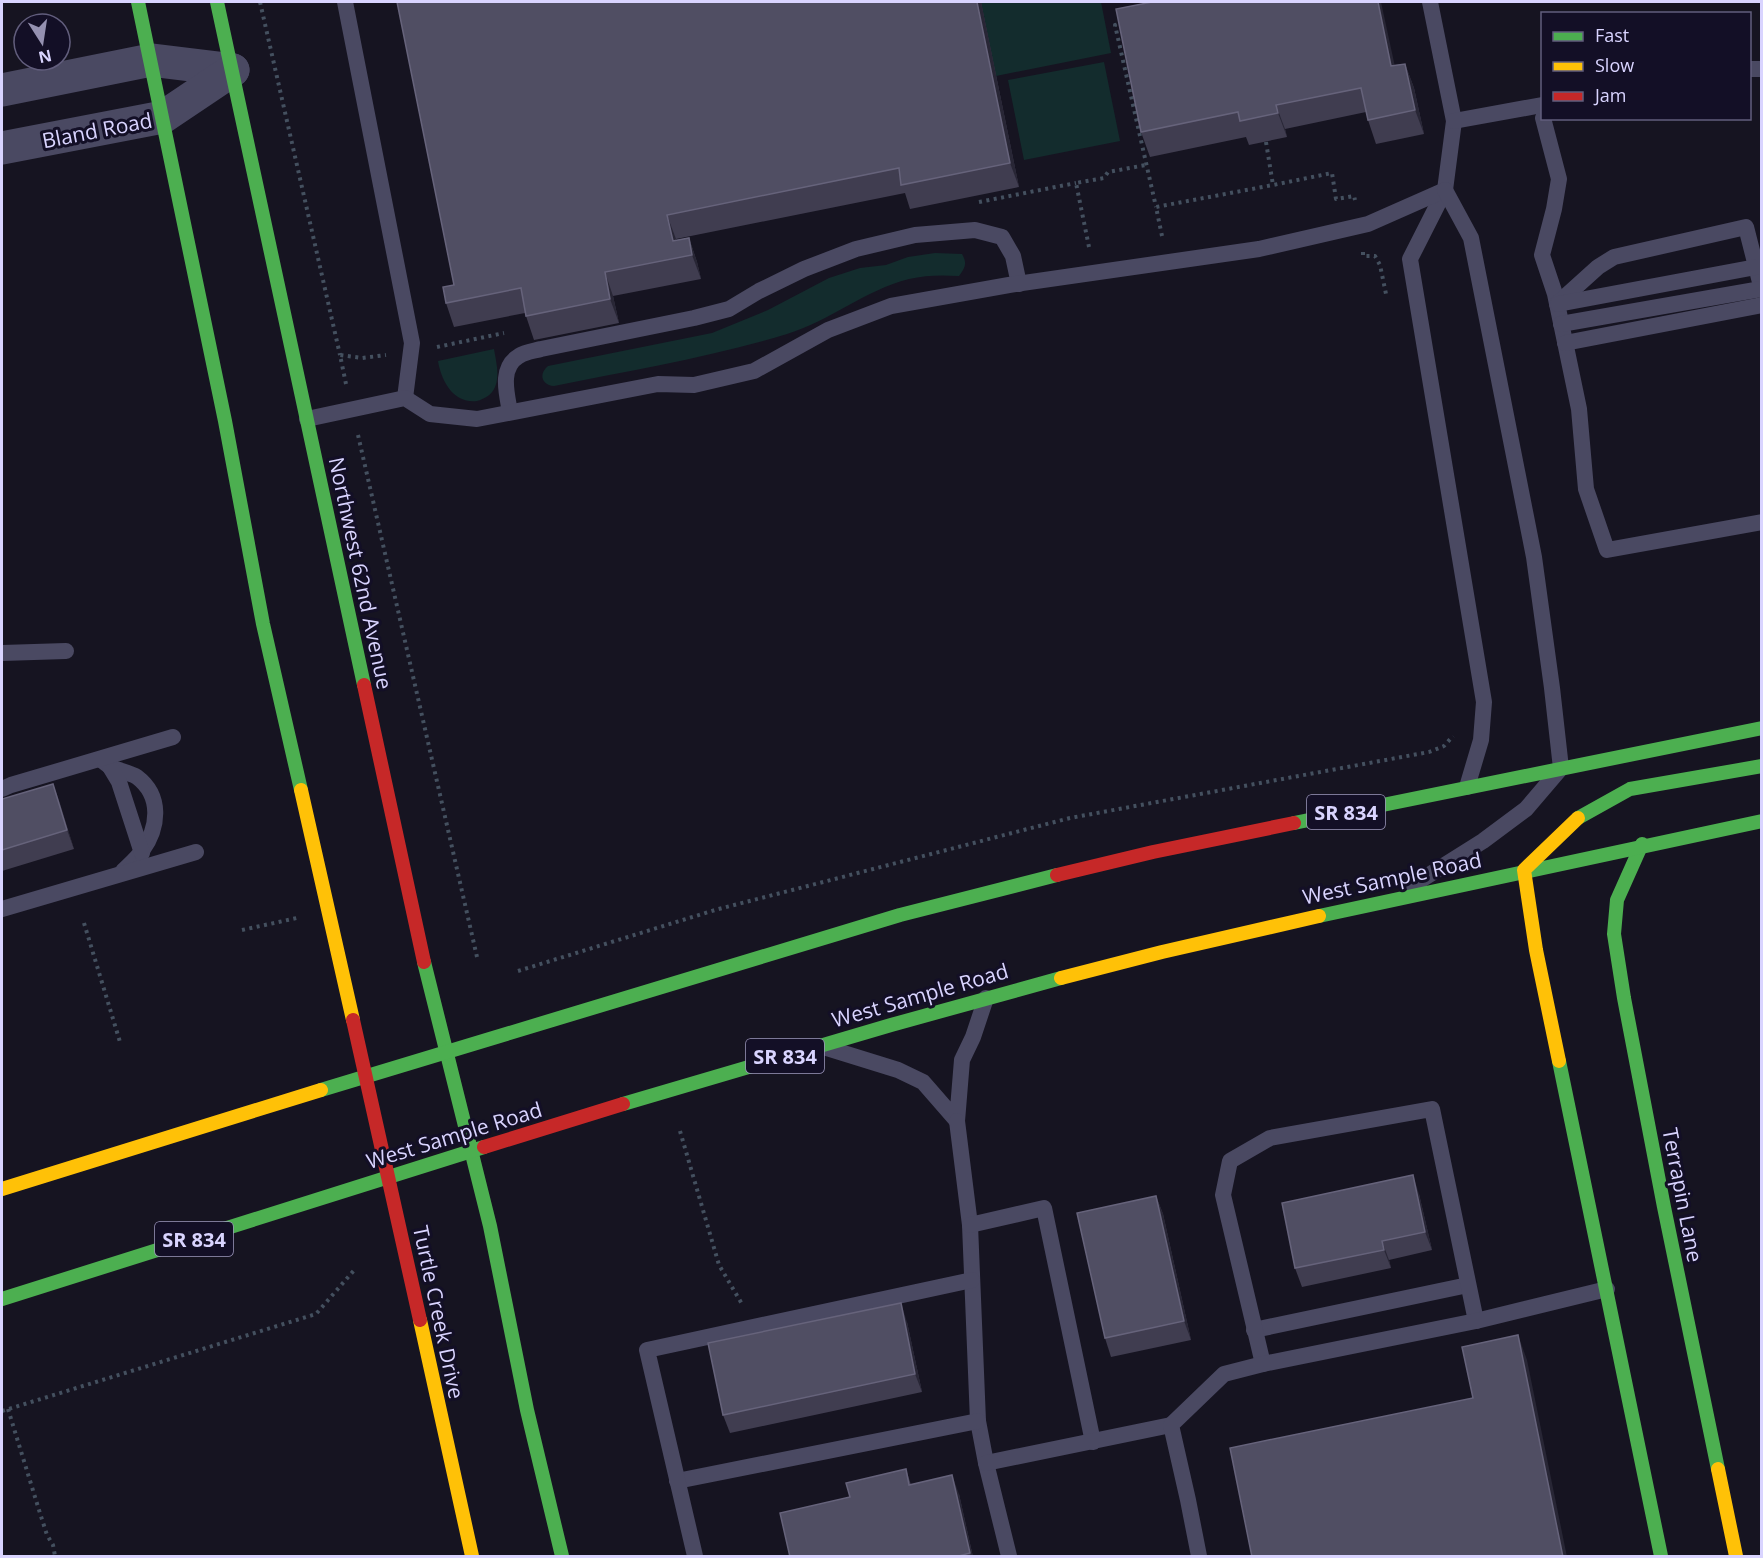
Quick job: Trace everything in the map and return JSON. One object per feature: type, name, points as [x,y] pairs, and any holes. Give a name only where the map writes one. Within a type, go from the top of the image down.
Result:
[{"type":"street","points":[[138,2],[225,421],[263,624],[364,1077]]},
{"type":"street","name":"Northwest 62nd Avenue","points":[[217,2],[426,974],[471,1152]]},
{"type":"street","points":[[2,90],[151,60],[232,70]]},
{"type":"street","name":"Bland Road","points":[[2,148],[163,117],[232,70]]},
{"type":"street","name":"SR 834","points":[[2,1189],[900,915],[1153,852],[1761,728]]},
{"type":"street","points":[[1661,1557],[1536,950],[1524,870],[1574,820],[1630,789],[1761,766]]},
{"type":"street","name":"West Sample Road","points":[[2,1299],[471,1152],[986,998],[1259,929],[1642,844],[1761,821]]},
{"type":"street","name":"Terrapin Lane","points":[[1642,844],[1617,900],[1614,934],[1626,1010],[1664,1207],[1736,1557]]},
{"type":"street","name":"Turtle Creek Drive","points":[[364,1077],[472,1557]]},
{"type":"street","points":[[471,1152],[490,1226],[526,1410],[562,1557]]},
{"type":"lane","points":[[345,2],[412,344],[405,398]]},
{"type":"lane","points":[[1430,2],[1454,122],[1445,190],[1410,259],[1484,702],[1481,740],[1467,787]]},
{"type":"lane","points":[[1454,122],[1541,111]]},
{"type":"lane","points":[[1544,120],[1558,179],[1554,209],[1542,255],[1557,304],[1579,409],[1587,489],[1607,550],[1761,522]]},
{"type":"lane","points":[[307,420],[405,398],[430,414],[477,419],[658,384],[694,385],[754,371],[828,330],[891,306],[1019,284],[1259,249],[1368,224],[1445,190]]},
{"type":"lane","points":[[1389,900],[1483,841],[1526,809],[1561,768],[1534,557],[1471,238],[1445,190]]},
{"type":"lane","points":[[1557,304],[1598,267],[1614,257],[1746,227],[1761,290],[1561,324]]},
{"type":"lane","points":[[510,412],[505,382],[509,365],[519,356],[542,349],[729,309],[804,269],[856,249],[915,235],[975,230],[1002,237],[1013,256],[1019,284]]},
{"type":"lane","points":[[1557,304],[1756,267]]},
{"type":"lane","points":[[1565,344],[1761,305]]},
{"type":"lane","points":[[2,653],[66,651]]},
{"type":"lane","points":[[2,789],[105,763],[173,737]]},
{"type":"lane","points":[[105,763],[134,775],[146,784],[154,796],[154,831],[142,853],[120,873]]},
{"type":"lane","points":[[105,763],[119,782],[142,853]]},
{"type":"lane","points":[[2,909],[196,852]]},
{"type":"lane","points":[[986,998],[962,1060],[957,1120],[970,1225],[978,1421],[1009,1557]]},
{"type":"lane","points":[[820,1046],[898,1070],[923,1082],[957,1120]]},
{"type":"lane","points":[[1263,1364],[1223,1196],[1230,1161],[1270,1138],[1432,1109],[1476,1321]]},
{"type":"lane","points":[[970,1225],[1044,1208],[1093,1442]]},
{"type":"lane","points":[[695,1557],[647,1350],[972,1280]]},
{"type":"lane","points":[[1254,1330],[1468,1285]]},
{"type":"lane","points":[[986,1462],[1171,1425],[1224,1374],[1476,1321],[1607,1289]]},
{"type":"lane","points":[[677,1481],[978,1421]]},
{"type":"lane","points":[[1171,1425],[1199,1557]]},
{"type":"path","points":[[260,2],[477,957]]},
{"type":"path","points":[[1127,22],[1115,25],[1167,262]]},
{"type":"path","points":[[1266,142],[1273,185]]},
{"type":"path","points":[[975,203],[1104,178],[1108,172],[1146,165]]},
{"type":"path","points":[[1156,207],[1332,173],[1336,199],[1354,196],[1363,256],[1375,256],[1380,265],[1387,300]]},
{"type":"path","points":[[1076,183],[1095,273]]},
{"type":"path","points":[[340,355],[362,358],[411,352],[514,330]]},
{"type":"path","points":[[518,971],[715,910],[1070,818],[1429,752],[1444,746],[1458,731]]},
{"type":"path","points":[[242,930],[297,918]]},
{"type":"path","points":[[84,923],[120,1042]]},
{"type":"path","points":[[680,1131],[719,1265],[742,1304],[749,1328]]},
{"type":"path","points":[[2,1411],[316,1314],[356,1268]]},
{"type":"path","points":[[8,1408],[41,1518],[56,1557]]},
{"type":"green space","points":[[981,2],[1101,2],[1111,53],[996,76]]},
{"type":"green space","points":[[1104,62],[1120,141],[1024,160],[1008,80]]},
{"type":"green space","points":[[935,253],[962,254],[965,265],[959,276],[921,277],[893,284],[803,328],[730,350],[554,386],[547,384],[542,376],[548,366],[712,333],[768,310],[829,278],[860,268],[886,265],[908,257]]},
{"type":"green space","points":[[494,349],[497,378],[492,392],[477,401],[461,399],[455,395],[445,383],[438,361]]},
{"type":"building","points":[[397,2],[977,2],[1010,163],[901,185],[899,168],[667,215],[673,241],[689,238],[692,255],[605,272],[610,299],[526,316],[521,288],[446,303],[443,287],[454,285]]},
{"type":"building","points":[[1152,2],[1378,2],[1391,66],[1405,64],[1415,110],[1368,120],[1361,88],[1276,105],[1278,113],[1240,121],[1238,112],[1141,132],[1116,9]]},
{"type":"building","points":[[53,784],[67,830],[2,850],[2,799]]},
{"type":"building","points":[[1413,1175],[1425,1232],[1382,1241],[1384,1250],[1295,1268],[1282,1203]]},
{"type":"building","points":[[1156,1196],[1184,1321],[1105,1338],[1077,1213]]},
{"type":"building","points":[[901,1303],[915,1374],[723,1415],[708,1343]]},
{"type":"building","points":[[1518,1335],[1563,1557],[1252,1557],[1230,1448],[1473,1398],[1462,1347]]},
{"type":"building","points":[[906,1469],[909,1485],[952,1475],[970,1553],[955,1557],[790,1557],[780,1513],[850,1497],[846,1483]]},
{"type":"traffic: fast","points":[[138,2],[225,421],[263,624],[301,790]]},
{"type":"traffic: fast","points":[[217,2],[364,685]]},
{"type":"traffic: fast","points":[[1294,823],[1762,728]]},
{"type":"traffic: fast","points":[[1578,818],[1630,789],[1762,766]]},
{"type":"traffic: fast","points":[[1319,916],[1762,821]]},
{"type":"traffic: fast","points":[[1642,844],[1617,900],[1614,934],[1664,1207],[1718,1469]]},
{"type":"traffic: fast","points":[[321,1090],[900,915],[1057,875]]},
{"type":"traffic: fast","points":[[424,962],[490,1226],[527,1410],[562,1556]]},
{"type":"traffic: fast","points":[[623,1104],[891,1025],[1061,978]]},
{"type":"traffic: fast","points":[[1559,1061],[1661,1556]]},
{"type":"traffic: fast","points":[[2,1299],[484,1147]]},
{"type":"traffic: slow","points":[[301,790],[353,1020]]},
{"type":"traffic: slow","points":[[1559,1061],[1536,950],[1524,870],[1578,818]]},
{"type":"traffic: slow","points":[[1061,978],[1319,916]]},
{"type":"traffic: slow","points":[[2,1189],[321,1090]]},
{"type":"traffic: slow","points":[[420,1320],[472,1556]]},
{"type":"traffic: slow","points":[[1718,1469],[1736,1556]]},
{"type":"traffic: jam","points":[[364,685],[424,962]]},
{"type":"traffic: jam","points":[[1057,875],[1153,852],[1294,823]]},
{"type":"traffic: jam","points":[[353,1020],[420,1320]]},
{"type":"traffic: jam","points":[[484,1147],[623,1104]]}]
